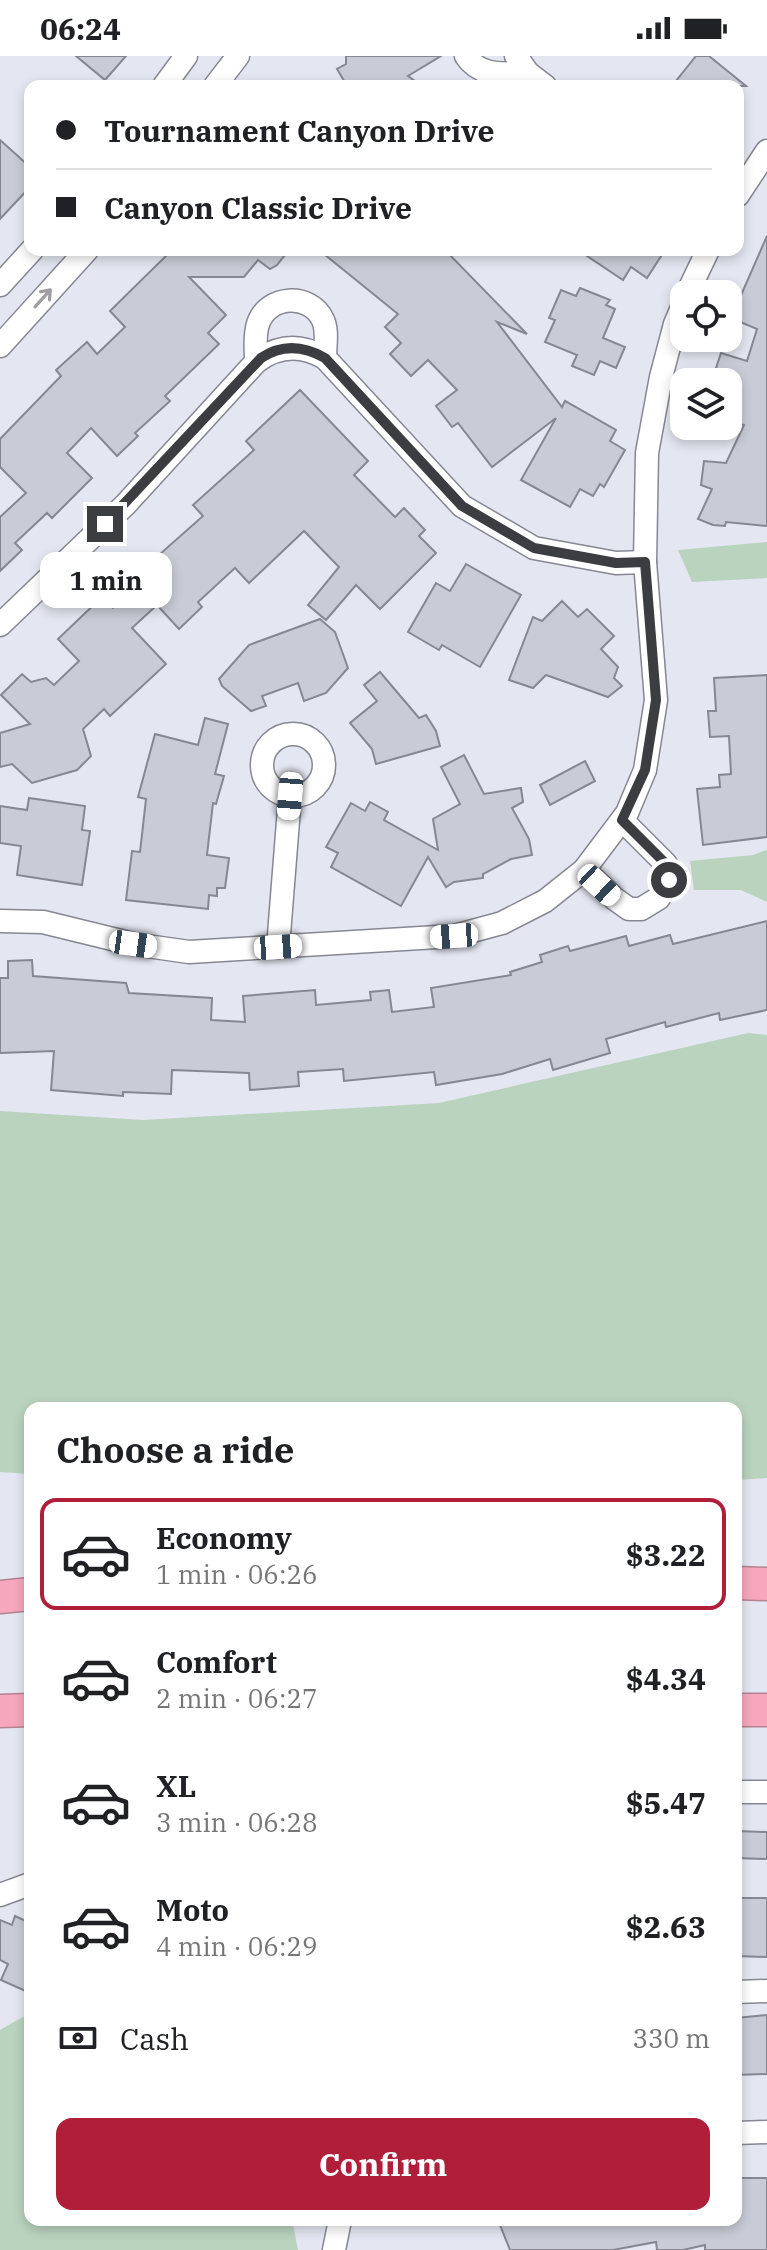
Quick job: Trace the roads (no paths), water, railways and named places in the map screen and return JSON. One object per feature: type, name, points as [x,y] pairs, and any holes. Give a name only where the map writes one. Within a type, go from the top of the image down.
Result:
[{"type":"highway","points":[[742,1583],[767,1584]]},
{"type":"highway","points":[[0,1597],[24,1595]]},
{"type":"highway","points":[[0,1711],[24,1710]]},
{"type":"highway","points":[[742,1710],[767,1710]]},
{"type":"street","points":[[168,80],[186,56]]},
{"type":"street","points":[[220,80],[238,56]]},
{"type":"street","points":[[466,56],[476,67],[487,72],[530,72]]},
{"type":"street","points":[[744,186],[767,151]]},
{"type":"street","points":[[0,285],[27,256]]},
{"type":"street","points":[[0,346],[82,256]]},
{"type":"street","points":[[694,280],[705,256]]},
{"type":"street","points":[[256,362],[256,331],[260,319],[271,306],[291,300],[307,304],[320,315],[325,326],[325,358]]},
{"type":"street","points":[[0,921],[43,922],[133,944],[189,952],[454,936],[502,923],[545,901],[584,870],[622,820],[645,770],[656,700],[645,562],[647,453],[670,343]]},
{"type":"street","points":[[0,625],[126,504],[256,362],[272,352],[290,348],[308,350],[325,358],[462,506],[534,548],[616,563],[645,562]]},
{"type":"street","points":[[278,947],[290,796]]},
{"type":"street","points":[[584,870],[629,909],[641,909],[659,898],[669,880],[666,864],[622,820]]},
{"type":"street","points":[[742,1792],[767,1792]]},
{"type":"street","points":[[0,1895],[24,1886]]},
{"type":"street","points":[[742,1992],[767,1991]]},
{"type":"street","points":[[742,2133],[767,2132]]},
{"type":"street","points":[[334,2250],[339,2226]]}]
